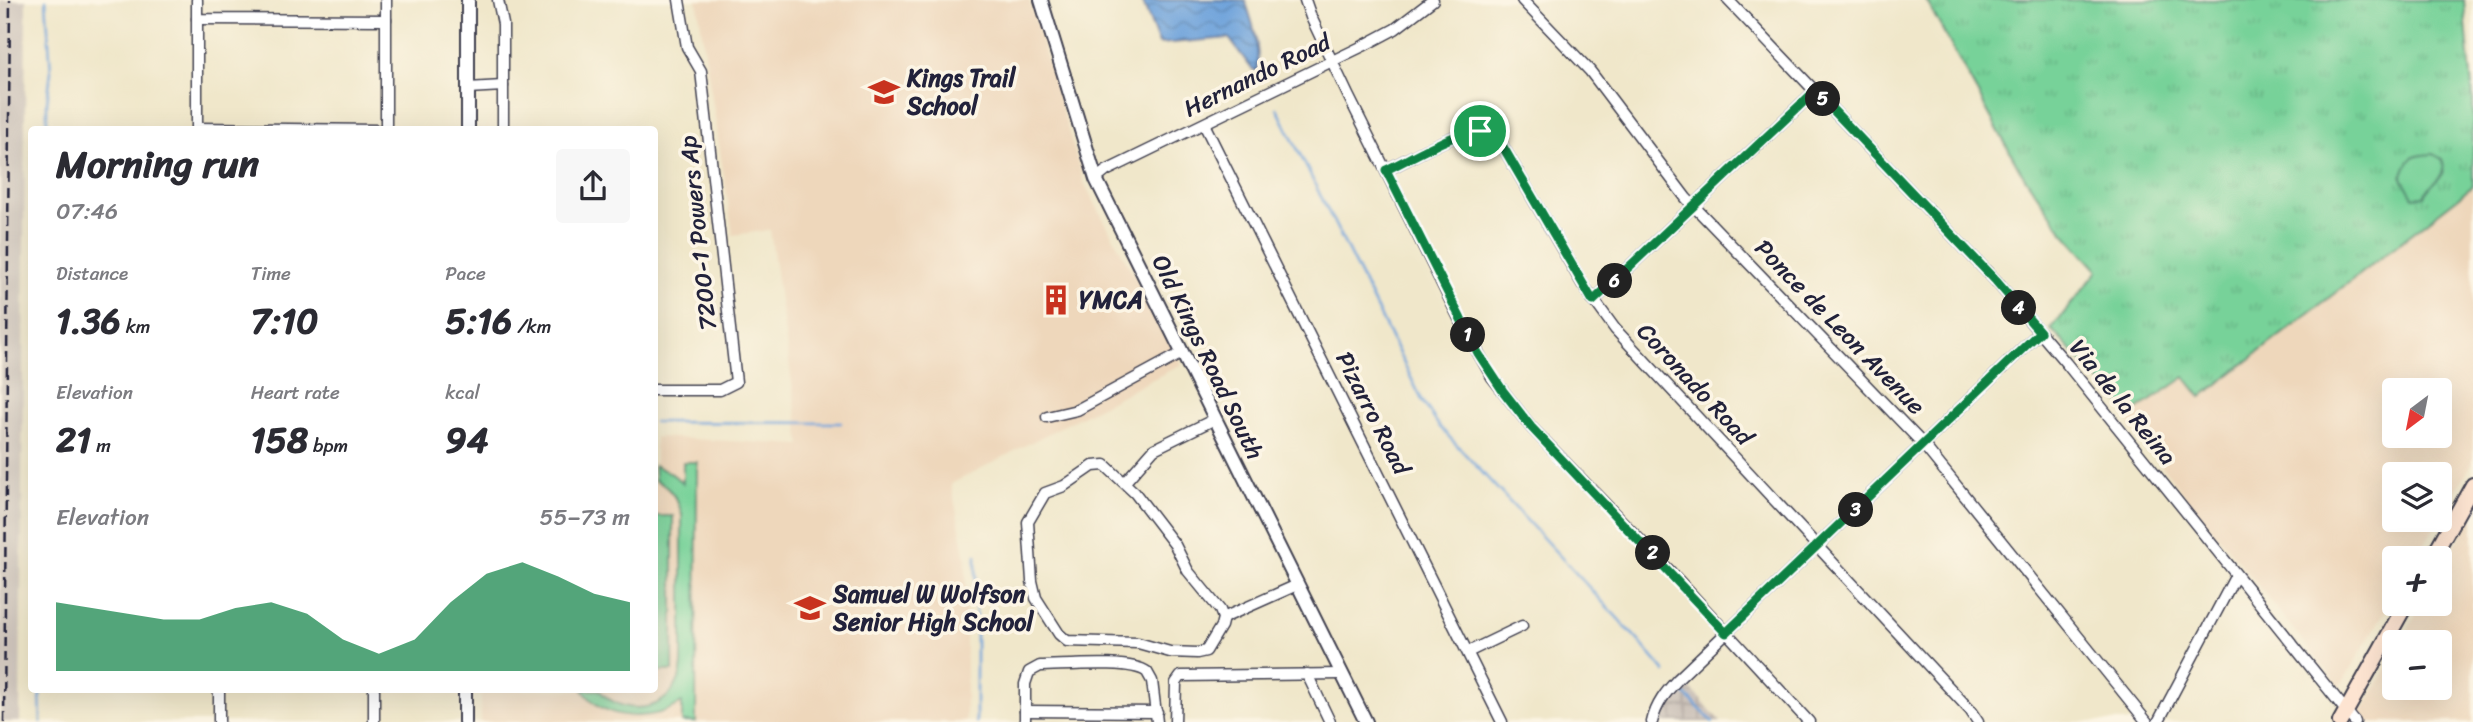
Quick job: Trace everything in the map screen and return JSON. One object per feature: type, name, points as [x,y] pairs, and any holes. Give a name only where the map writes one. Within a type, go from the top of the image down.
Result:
[{"type":"main road","points":[[2439,546],[2473,485]]},
{"type":"main road","points":[[2347,719],[2400,616]]},
{"type":"street","points":[[197,0],[197,126]]},
{"type":"street","points":[[386,0],[386,126]]},
{"type":"street","points":[[468,0],[468,126]]},
{"type":"street","points":[[498,0],[503,24],[503,126]]},
{"type":"street","name":"7200-1 Powers Ap","points":[[658,390],[720,390],[736,382],[701,71],[687,47],[679,0]]},
{"type":"street","name":"Old Kings Road South","points":[[1041,0],[1096,179],[1366,722]]},
{"type":"street","points":[[1306,0],[1332,61],[1462,326],[1503,391],[1531,427],[1809,722]]},
{"type":"street","name":"Hernando Road","points":[[1096,179],[1106,171],[1395,29],[1433,0]]},
{"type":"street","name":"Ponce de Leon Avenue","points":[[1522,0],[1590,71],[1694,206],[1922,443],[2147,722]]},
{"type":"street","name":"Via de la Reina","points":[[1728,0],[1996,281],[2040,332],[2236,575],[2347,719]]},
{"type":"street","points":[[197,19],[386,20]]},
{"type":"street","points":[[468,88],[503,86]]},
{"type":"street","points":[[1593,301],[1815,91]]},
{"type":"street","name":"Pizarro Road","points":[[1204,124],[1502,722]]},
{"type":"street","name":"Coronado Road","points":[[1386,170],[1463,133],[1480,131],[1495,137],[1593,301],[1615,329],[1819,546],[1979,722]]},
{"type":"street","points":[[1653,722],[1663,696],[1900,468],[1922,443],[2040,332]]},
{"type":"street","points":[[1047,417],[1077,410],[1182,353]]},
{"type":"street","points":[[1125,482],[1154,449],[1215,419]]},
{"type":"street","points":[[1104,465],[1125,482],[1175,545],[1188,571],[1220,610],[1223,618],[1221,626],[1206,651],[1163,651],[1138,643],[1067,640],[1047,618],[1036,598],[1028,522],[1039,501],[1045,494],[1064,486],[1093,466],[1104,465]]},
{"type":"street","points":[[2158,722],[2236,575]]},
{"type":"street","points":[[1223,618],[1297,585]]},
{"type":"street","points":[[1468,652],[1522,626]]},
{"type":"street","points":[[1040,666],[1131,666],[1142,668],[1152,681],[1157,717],[1025,716],[1026,678],[1029,672],[1040,666]]},
{"type":"street","points":[[1307,674],[1330,722]]},
{"type":"street","points":[[1175,722],[1176,683],[1181,676],[1342,674]]},
{"type":"street","points":[[219,693],[219,722]]},
{"type":"street","points":[[374,693],[374,722]]},
{"type":"street","points":[[466,693],[466,722]]},
{"type":"shaded area","points":[[0,0],[26,0],[20,722],[0,722]]},
{"type":"shaded area","points":[[697,0],[1029,0],[1084,183],[1182,364],[951,484],[966,558],[966,722],[481,722],[481,693],[658,693],[658,437],[801,445],[770,230],[733,235]]},
{"type":"shaded area","points":[[2473,186],[2473,462],[2452,498],[2452,462],[2382,462],[2382,532],[2432,532],[2423,546],[2382,546],[2382,616],[2340,687],[2130,427],[2131,414],[2185,377],[2202,396]]},
{"type":"shaded area","points":[[2473,513],[2473,722],[2356,722],[2382,676],[2382,700],[2452,700],[2452,630],[2408,630],[2415,616],[2452,616],[2452,551]]},
{"type":"shaded area","points":[[1683,680],[1721,722],[1660,722],[1661,706]]},
{"type":"green space","points":[[1926,0],[2464,0],[2473,100],[2473,186],[2201,397],[2185,377],[2131,414],[2051,329],[2098,271],[2063,232],[2020,170]]},
{"type":"green space","points":[[2433,154],[2442,159],[2444,165],[2441,175],[2424,196],[2413,197],[2402,178],[2406,165],[2416,157]]},
{"type":"green space","points":[[683,462],[697,462],[696,722],[682,722],[682,703],[643,716],[616,713],[592,701],[585,693],[602,693],[623,706],[637,708],[662,700],[672,692],[679,679],[682,664],[682,515],[673,494],[658,482],[658,467],[683,483]]},
{"type":"green space","points":[[658,516],[673,516],[673,671],[658,671]]},
{"type":"water","points":[[1142,0],[1245,0],[1257,44],[1257,71],[1252,69],[1229,38],[1159,44]]},
{"type":"waterway","points":[[46,0],[51,72],[47,126]]},
{"type":"waterway","points":[[1277,108],[1423,402],[1439,426],[1665,672]]},
{"type":"waterway","points":[[658,422],[841,423]]},
{"type":"waterway","points":[[976,555],[976,722]]},
{"type":"waterway","points":[[1683,692],[1713,722]]},
{"type":"waterway","points":[[40,693],[41,722]]},
{"type":"railway","points":[[4,722],[10,0]]},
{"type":"place","name":"Kings Trail School","points":[[884,92]]},
{"type":"place","name":"YMCA","points":[[1056,300]]},
{"type":"place","name":"Samuel W Wolfson Senior High School","points":[[810,608]]},
{"type":"route","points":[[1815,91],[1996,281],[2040,332],[1726,633],[1571,466],[1531,427],[1492,377],[1462,326],[1386,170],[1463,133],[1480,131],[1495,137],[1502,145],[1593,301],[1815,91]]}]
